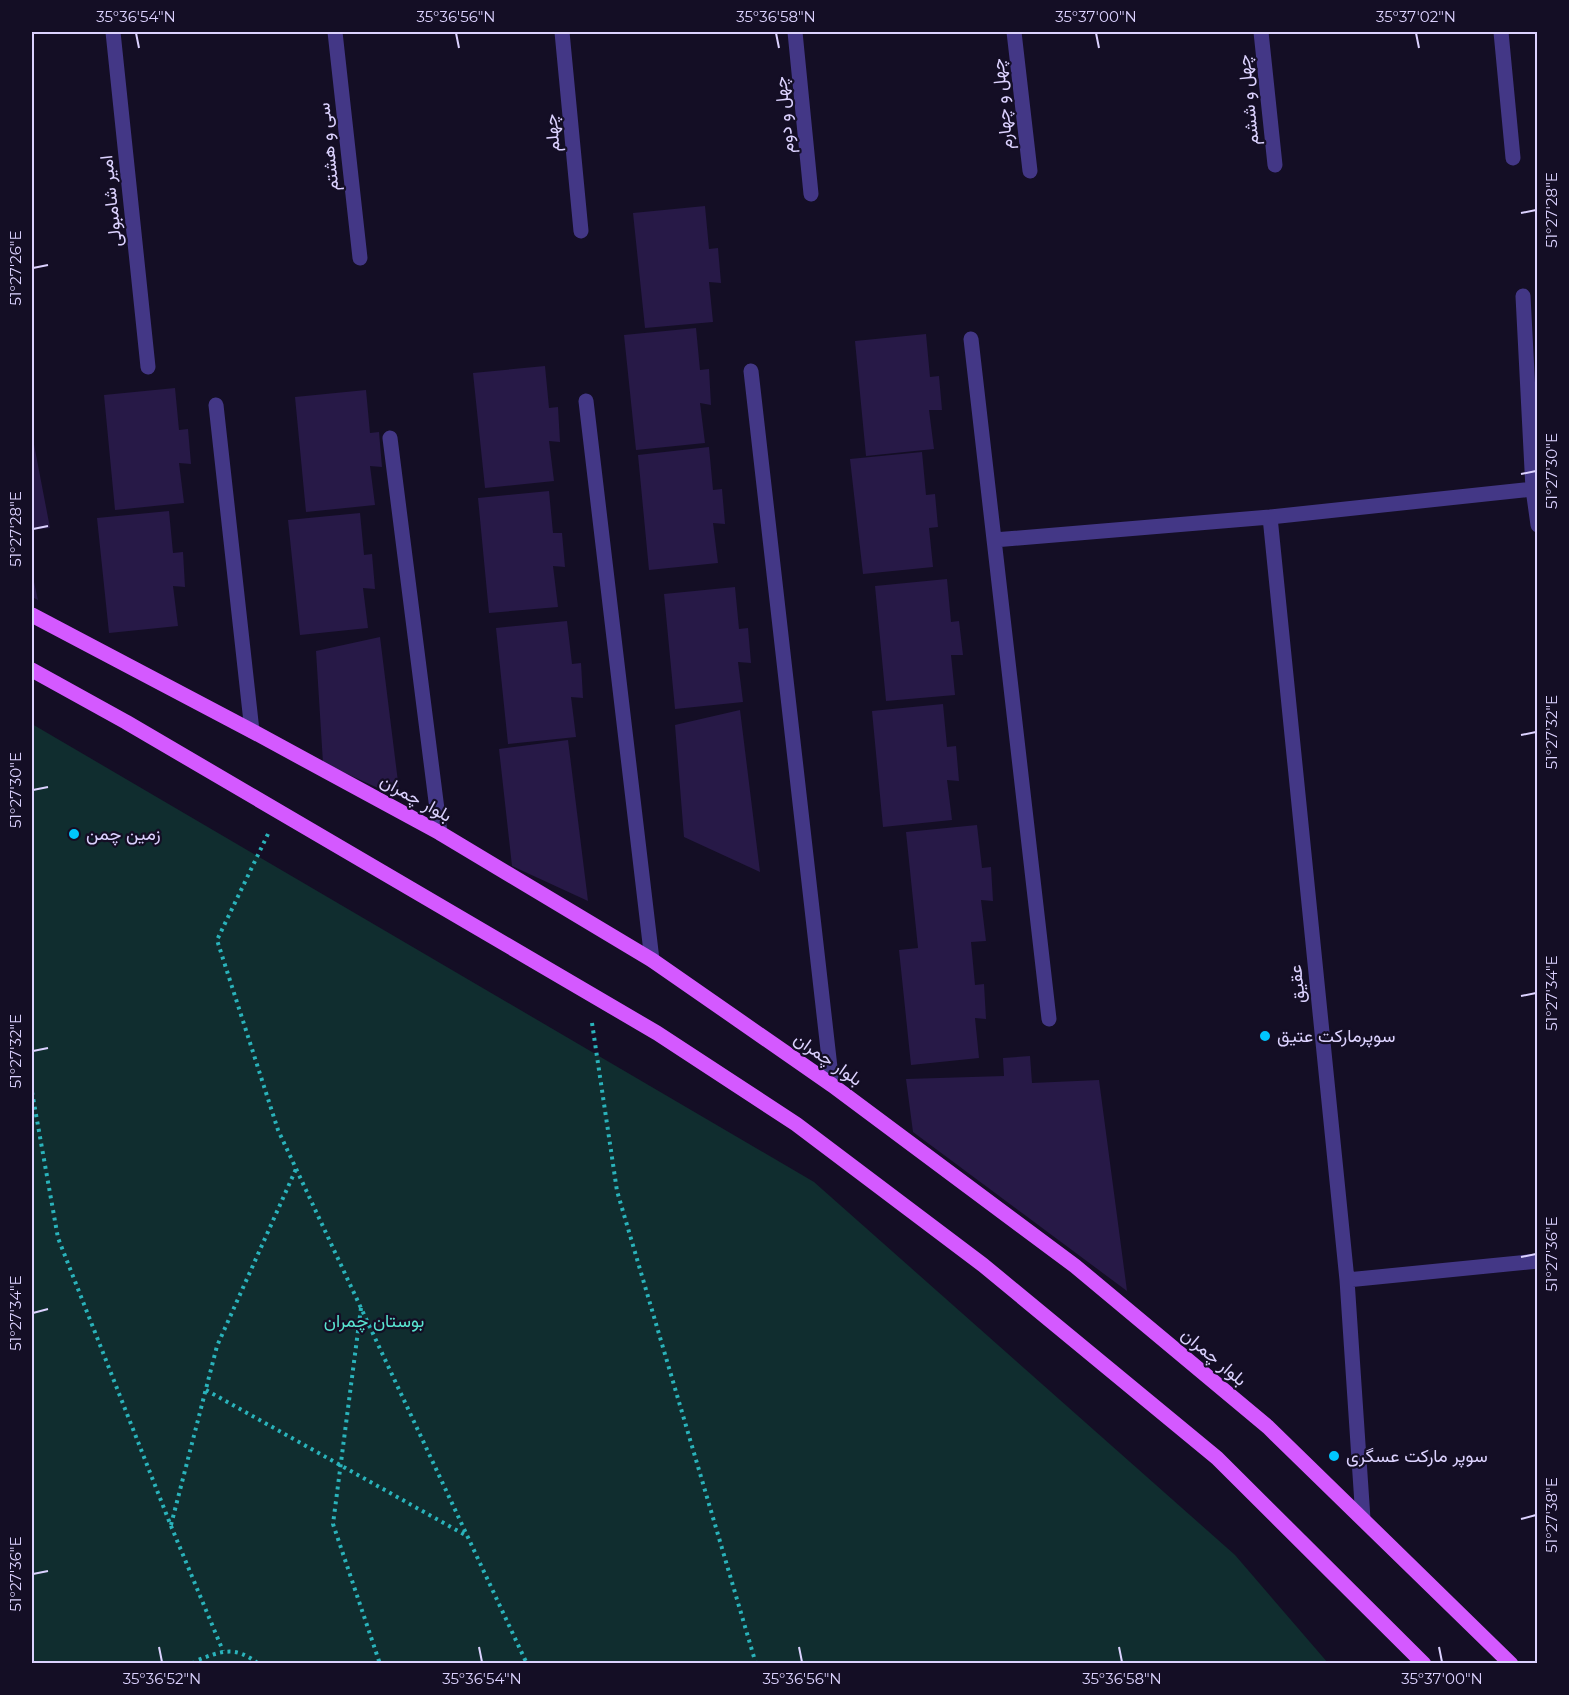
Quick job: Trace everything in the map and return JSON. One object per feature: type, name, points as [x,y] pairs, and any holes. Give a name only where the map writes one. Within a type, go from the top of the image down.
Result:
[{"type":"main road","name":"بلوار چمران","points":[[32,615],[440,833],[652,960],[832,1085],[1075,1266],[1268,1427],[1511,1664]]},
{"type":"main road","points":[[32,670],[126,722],[657,1033],[796,1124],[983,1265],[1217,1458],[1424,1664]]},
{"type":"street","name":"امیر شامبولی","points":[[113,32],[148,367]]},
{"type":"street","name":"سی و هشتم","points":[[335,32],[360,258]]},
{"type":"street","name":"چهلم","points":[[562,32],[581,231]]},
{"type":"street","name":"چهل و دوم","points":[[795,32],[811,194]]},
{"type":"street","name":"چهل و چهارم","points":[[1014,32],[1030,171]]},
{"type":"street","name":"چهل و ششم","points":[[1261,32],[1275,165]]},
{"type":"street","points":[[1501,32],[1513,158]]},
{"type":"street","points":[[1523,296],[1533,489],[1538,525]]},
{"type":"street","points":[[972,339],[1049,1019]]},
{"type":"street","points":[[752,371],[832,1085]]},
{"type":"street","points":[[586,401],[652,960]]},
{"type":"street","points":[[216,405],[252,731]]},
{"type":"street","points":[[390,438],[440,833]]},
{"type":"street","points":[[994,540],[1269,517],[1533,489]]},
{"type":"street","name":"عقیق","points":[[1269,517],[1347,1280],[1363,1519]]},
{"type":"street","points":[[1347,1280],[1538,1261]]},
{"type":"path","points":[[279,812],[217,940],[278,1130],[527,1664]]},
{"type":"path","points":[[588,992],[617,1191],[756,1664]]},
{"type":"path","points":[[32,1092],[58,1238],[222,1651]]},
{"type":"path","points":[[171,1526],[217,1346],[296,1169]]},
{"type":"path","points":[[361,1308],[333,1524],[380,1664]]},
{"type":"path","points":[[206,1390],[468,1536]]},
{"type":"path","points":[[193,1664],[195,1661],[222,1651],[246,1654],[259,1664]]},
{"type":"green space","name":"بوستان چمران","points":[[32,724],[814,1182],[1235,1555],[1328,1663],[32,1663]]},
{"type":"building","points":[[705,206],[709,249],[718,248],[721,283],[709,282],[713,322],[645,328],[633,213]]},
{"type":"building","points":[[696,328],[700,370],[709,369],[711,405],[700,403],[705,443],[636,450],[624,335]]},
{"type":"building","points":[[926,334],[930,377],[939,376],[942,410],[929,410],[934,449],[866,456],[855,341]]},
{"type":"building","points":[[545,366],[549,408],[558,407],[560,442],[549,441],[554,481],[485,488],[473,373]]},
{"type":"building","points":[[175,388],[179,430],[188,429],[191,464],[179,463],[184,503],[115,510],[104,395]]},
{"type":"building","points":[[366,390],[370,433],[379,432],[382,467],[370,466],[375,505],[306,512],[295,397]]},
{"type":"building","points":[[32,434],[50,528],[32,530]]},
{"type":"building","points":[[709,447],[713,490],[722,489],[725,524],[713,523],[718,563],[649,570],[638,455]]},
{"type":"building","points":[[922,452],[926,495],[935,494],[938,527],[929,528],[933,567],[863,574],[850,459]]},
{"type":"building","points":[[549,491],[553,533],[562,533],[565,567],[553,566],[558,607],[489,613],[478,498]]},
{"type":"building","points":[[169,511],[173,553],[183,552],[185,587],[173,586],[178,626],[109,633],[97,518]]},
{"type":"building","points":[[360,513],[364,555],[372,554],[375,589],[363,588],[368,628],[300,635],[288,520]]},
{"type":"building","points":[[32,573],[38,600],[32,597]]},
{"type":"building","points":[[947,579],[951,622],[959,621],[963,655],[951,655],[955,695],[886,701],[875,586]]},
{"type":"building","points":[[735,587],[739,629],[748,628],[751,663],[738,662],[743,702],[675,709],[664,594]]},
{"type":"building","points":[[567,621],[572,664],[581,663],[583,698],[571,697],[576,737],[508,744],[496,628]]},
{"type":"building","points":[[380,637],[400,798],[323,763],[316,651]]},
{"type":"building","points":[[943,704],[947,747],[956,746],[959,781],[947,780],[952,820],[883,827],[872,711]]},
{"type":"building","points":[[740,710],[760,872],[684,837],[675,725]]},
{"type":"building","points":[[568,740],[588,901],[512,866],[499,749]]},
{"type":"building","points":[[977,825],[982,868],[991,867],[993,901],[981,900],[986,941],[971,942],[975,985],[984,984],[986,1019],[975,1018],[979,1058],[911,1065],[899,950],[918,948],[906,832]]},
{"type":"building","points":[[1030,1056],[1032,1083],[1099,1080],[1127,1291],[913,1132],[906,1079],[1004,1076],[1003,1058]]},
{"type":"place","name":"زمین چمن","points":[[74,834]]},
{"type":"place","name":"سوپرمارکت عتیق","points":[[1265,1036]]},
{"type":"place","name":"سوپر مارکت عسگری","points":[[1334,1456]]}]
